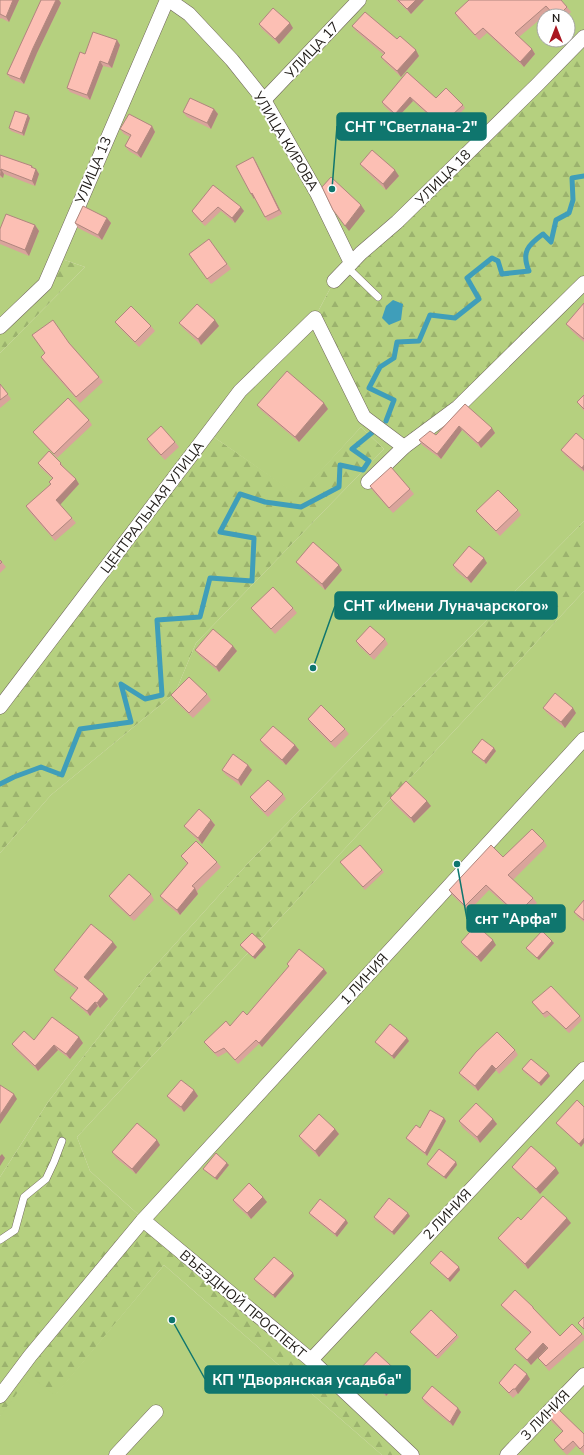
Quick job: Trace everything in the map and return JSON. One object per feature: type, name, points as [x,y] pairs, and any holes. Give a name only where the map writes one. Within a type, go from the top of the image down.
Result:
[{"type":"street","name":"УЛИЦА КИРОВА","points":[[168,0],[189,14],[232,60],[264,100],[317,193],[349,265]]},
{"type":"street","name":"УЛИЦА 13","points":[[0,327],[45,284],[168,0]]},
{"type":"street","name":"УЛИЦА 17","points":[[264,100],[359,0]]},
{"type":"street","name":"УЛИЦА 18","points":[[334,281],[349,265],[397,222],[584,37]]},
{"type":"street","points":[[368,482],[404,447],[458,407],[584,283]]},
{"type":"street","name":"ЦЕНТРАЛЬНАЯ УЛИЦА","points":[[0,707],[240,391],[315,318],[364,417],[404,447]]},
{"type":"street","name":"1 ЛИНИЯ","points":[[0,1396],[30,1356],[143,1220],[584,738]]},
{"type":"street","name":"2 ЛИНИЯ","points":[[311,1360],[584,1069]]},
{"type":"street","name":"ВЪЕЗДНОЙ ПРОСПЕКТ","points":[[143,1220],[311,1360],[412,1455]]},
{"type":"street","name":"3 ЛИНИЯ","points":[[507,1455],[584,1375]]},
{"type":"street","points":[[116,1455],[156,1412]]},
{"type":"lane","points":[[349,265],[378,297]]},
{"type":"lane","points":[[0,1240],[15,1230],[24,1198],[46,1179],[62,1141]]},
{"type":"green space","points":[[0,0],[584,0],[584,37],[576,45],[576,8],[536,8],[536,48],[573,48],[332,285],[314,319],[364,417],[401,444],[458,407],[584,283],[584,521],[250,861],[147,975],[48,1102],[0,1177],[0,853],[51,795],[175,693],[196,643],[384,449],[361,427],[298,496],[208,433],[0,707],[0,353],[85,267],[56,257],[45,284],[0,327]]},
{"type":"green space","points":[[584,37],[584,283],[458,407],[401,445],[364,417],[314,319],[332,285],[573,48],[576,48],[576,45]]},
{"type":"green space","points":[[56,257],[85,267],[0,353],[0,327]]},
{"type":"green space","points":[[361,427],[384,449],[196,643],[175,693],[51,795],[0,853],[0,707],[208,433],[298,495]]},
{"type":"green space","points":[[584,521],[584,591],[77,1137],[90,1171],[413,1455],[382,1455],[164,1265],[55,1396],[0,1416],[0,1177],[48,1102],[147,975],[250,861]]},
{"type":"green space","points":[[584,591],[584,1455],[413,1455],[90,1171],[77,1137]]},
{"type":"green space","points":[[164,1265],[382,1455],[0,1455],[0,1416],[30,1376],[55,1395]]},
{"type":"water","points":[[393,300],[403,304],[401,320],[389,325],[382,318],[386,306]]},
{"type":"building","points":[[0,0],[13,0],[6,17],[0,14]]},
{"type":"building","points":[[41,0],[56,0],[20,79],[7,74]]},
{"type":"building","points":[[398,0],[416,0],[407,9]]},
{"type":"building","points":[[469,0],[561,0],[567,7],[548,8],[546,6],[544,8],[536,8],[536,15],[515,33],[532,49],[520,62],[483,28],[475,35],[455,13]]},
{"type":"building","points":[[273,8],[290,23],[275,39],[259,24]]},
{"type":"building","points":[[365,12],[397,39],[400,36],[416,50],[397,71],[381,57],[385,53],[352,26]]},
{"type":"building","points":[[93,32],[117,40],[108,64],[100,61],[87,95],[67,88],[80,52],[85,54]]},
{"type":"building","points":[[407,72],[436,98],[446,88],[463,105],[451,116],[460,124],[451,134],[410,97],[395,114],[382,102]]},
{"type":"building","points":[[190,98],[214,109],[207,123],[183,112]]},
{"type":"building","points":[[15,111],[28,115],[22,133],[9,128]]},
{"type":"building","points":[[129,114],[152,126],[137,153],[125,146],[131,135],[120,129]]},
{"type":"building","points":[[372,150],[395,170],[383,184],[360,164]]},
{"type":"building","points":[[0,155],[32,166],[31,167],[36,169],[32,181],[1,169],[0,171]]},
{"type":"building","points":[[253,157],[279,210],[265,217],[236,166]]},
{"type":"building","points":[[331,177],[361,205],[345,226],[333,210],[322,187]]},
{"type":"building","points":[[213,185],[241,207],[232,218],[218,207],[202,222],[192,211]]},
{"type":"building","points":[[83,206],[107,218],[98,235],[75,223]]},
{"type":"building","points":[[6,214],[35,225],[25,250],[0,240],[0,229]]},
{"type":"building","points":[[209,239],[227,264],[207,279],[189,254]]},
{"type":"building","points":[[584,303],[584,339],[566,324]]},
{"type":"building","points":[[197,304],[215,320],[198,339],[179,323]]},
{"type":"building","points":[[131,306],[151,326],[135,342],[115,322]]},
{"type":"building","points":[[53,320],[69,343],[99,377],[76,397],[41,357],[45,353],[32,335]]},
{"type":"building","points":[[287,371],[324,403],[295,437],[257,405]]},
{"type":"building","points":[[0,384],[8,394],[0,400]]},
{"type":"building","points":[[584,395],[584,409],[577,402]]},
{"type":"building","points":[[68,398],[89,420],[54,454],[33,432]]},
{"type":"building","points":[[465,404],[492,428],[478,443],[459,426],[437,454],[419,440],[430,431],[436,435]]},
{"type":"building","points":[[161,426],[175,442],[161,455],[147,439]]},
{"type":"building","points":[[576,433],[584,440],[584,465],[582,468],[561,450]]},
{"type":"building","points":[[49,451],[76,479],[56,500],[72,518],[52,536],[26,506],[51,484],[49,482],[53,478],[38,463]]},
{"type":"building","points":[[391,467],[410,489],[389,508],[370,486]]},
{"type":"building","points":[[498,490],[518,510],[496,531],[476,511]]},
{"type":"building","points":[[313,542],[339,565],[322,584],[296,562]]},
{"type":"building","points":[[469,546],[484,558],[467,578],[453,565]]},
{"type":"building","points":[[273,587],[293,608],[271,629],[251,608]]},
{"type":"building","points":[[370,626],[385,639],[370,655],[356,641]]},
{"type":"building","points":[[213,629],[233,646],[216,667],[195,650]]},
{"type":"building","points":[[189,677],[207,694],[189,713],[171,695]]},
{"type":"building","points":[[555,693],[573,708],[561,722],[543,708]]},
{"type":"building","points":[[321,705],[345,729],[331,742],[308,719]]},
{"type":"building","points":[[273,726],[295,745],[282,760],[260,740]]},
{"type":"building","points":[[482,739],[494,748],[484,761],[472,752]]},
{"type":"building","points":[[233,754],[248,765],[238,780],[222,770]]},
{"type":"building","points":[[268,780],[283,794],[265,812],[250,797]]},
{"type":"building","points":[[406,781],[427,801],[411,818],[390,798]]},
{"type":"building","points":[[199,809],[211,820],[198,838],[184,826]]},
{"type":"building","points":[[532,829],[544,841],[508,875],[533,898],[517,914],[486,885],[465,906],[449,890],[491,845],[503,857]]},
{"type":"building","points":[[196,841],[217,862],[192,886],[195,888],[177,910],[160,896],[188,863],[181,856]]},
{"type":"building","points":[[360,845],[382,870],[363,887],[340,862]]},
{"type":"building","points":[[129,874],[151,894],[130,916],[109,896]]},
{"type":"building","points":[[584,900],[584,920],[574,912]]},
{"type":"building","points":[[91,924],[113,942],[84,977],[104,994],[97,1003],[95,1002],[87,1011],[70,998],[78,988],[54,970]]},
{"type":"building","points":[[476,925],[493,940],[477,957],[461,942]]},
{"type":"building","points":[[542,931],[552,941],[537,958],[526,948]]},
{"type":"building","points":[[252,933],[264,944],[253,957],[240,945]]},
{"type":"building","points":[[299,949],[324,969],[259,1043],[256,1040],[235,1060],[224,1048],[215,1053],[204,1042],[226,1021],[230,1026],[243,1011],[247,1015],[289,966],[287,964]]},
{"type":"building","points":[[551,986],[580,1016],[566,1029],[547,1011],[543,1014],[532,1002]]},
{"type":"building","points":[[52,1017],[79,1037],[66,1054],[54,1045],[35,1066],[12,1044],[24,1031],[34,1040]]},
{"type":"building","points":[[390,1024],[407,1038],[392,1056],[375,1042]]},
{"type":"building","points":[[497,1032],[515,1050],[496,1069],[492,1065],[475,1086],[459,1073],[476,1052]]},
{"type":"building","points":[[531,1059],[548,1073],[539,1083],[522,1069]]},
{"type":"building","points":[[181,1080],[194,1090],[181,1107],[167,1096]]},
{"type":"building","points":[[0,1085],[14,1094],[0,1115]]},
{"type":"building","points":[[577,1100],[584,1107],[584,1138],[579,1144],[556,1123]]},
{"type":"building","points":[[476,1103],[493,1119],[477,1137],[459,1121]]},
{"type":"building","points":[[430,1110],[444,1118],[425,1153],[406,1138],[416,1125],[420,1128]]},
{"type":"building","points":[[319,1114],[335,1129],[315,1151],[299,1136]]},
{"type":"building","points":[[137,1123],[157,1140],[132,1169],[112,1152]]},
{"type":"building","points":[[531,1146],[556,1168],[536,1189],[512,1167]]},
{"type":"building","points":[[439,1149],[456,1162],[444,1177],[427,1164]]},
{"type":"building","points":[[216,1153],[227,1163],[215,1178],[203,1169]]},
{"type":"building","points":[[249,1183],[263,1197],[247,1213],[233,1200]]},
{"type":"building","points":[[543,1196],[567,1218],[525,1264],[498,1238],[518,1217],[521,1220]]},
{"type":"building","points":[[389,1198],[408,1213],[392,1232],[374,1217]]},
{"type":"building","points":[[320,1199],[346,1220],[335,1234],[309,1213]]},
{"type":"building","points":[[441,1251],[459,1267],[448,1279],[430,1263]]},
{"type":"building","points":[[274,1257],[293,1273],[273,1295],[254,1279]]},
{"type":"building","points":[[515,1290],[560,1336],[572,1324],[582,1334],[546,1366],[538,1358],[548,1348],[543,1343],[527,1360],[515,1349],[531,1332],[501,1305]]},
{"type":"building","points":[[431,1310],[457,1335],[436,1356],[410,1332]]},
{"type":"building","points":[[584,1317],[584,1329],[578,1323]]},
{"type":"building","points":[[376,1352],[401,1375],[385,1393],[359,1370]]},
{"type":"building","points":[[515,1364],[527,1374],[515,1389],[509,1393],[499,1383]]},
{"type":"building","points":[[432,1386],[458,1408],[450,1422],[422,1398]]},
{"type":"building","points":[[557,1408],[584,1434],[584,1445],[580,1449],[573,1441],[563,1450],[554,1440],[563,1431],[549,1416]]},
{"type":"waterway","points":[[386,421],[394,400],[369,388],[380,367],[394,358],[397,342],[419,341],[430,315],[455,318],[479,299],[467,278],[492,258],[498,261],[502,274],[529,271],[526,259],[527,250],[533,242],[543,234],[551,242],[556,220],[569,213],[573,200],[572,178],[584,176]]},
{"type":"waterway","points":[[0,784],[41,767],[62,775],[80,729],[131,722],[121,684],[145,699],[162,695],[157,620],[200,617],[210,578],[252,581],[254,538],[220,532],[240,494],[265,502],[301,507],[339,487],[340,465],[363,470],[369,461],[352,449],[374,431]]},
{"type":"place","name":"СНТ \"Светлана-2\"","points":[[332,189]]},
{"type":"place","name":"СНТ «Имени Луначарского»","points":[[313,668]]},
{"type":"place","name":"снт \"Арфа\"","points":[[457,864]]},
{"type":"place","name":"КП \"Дворянская усадьба\"","points":[[172,1320]]}]
